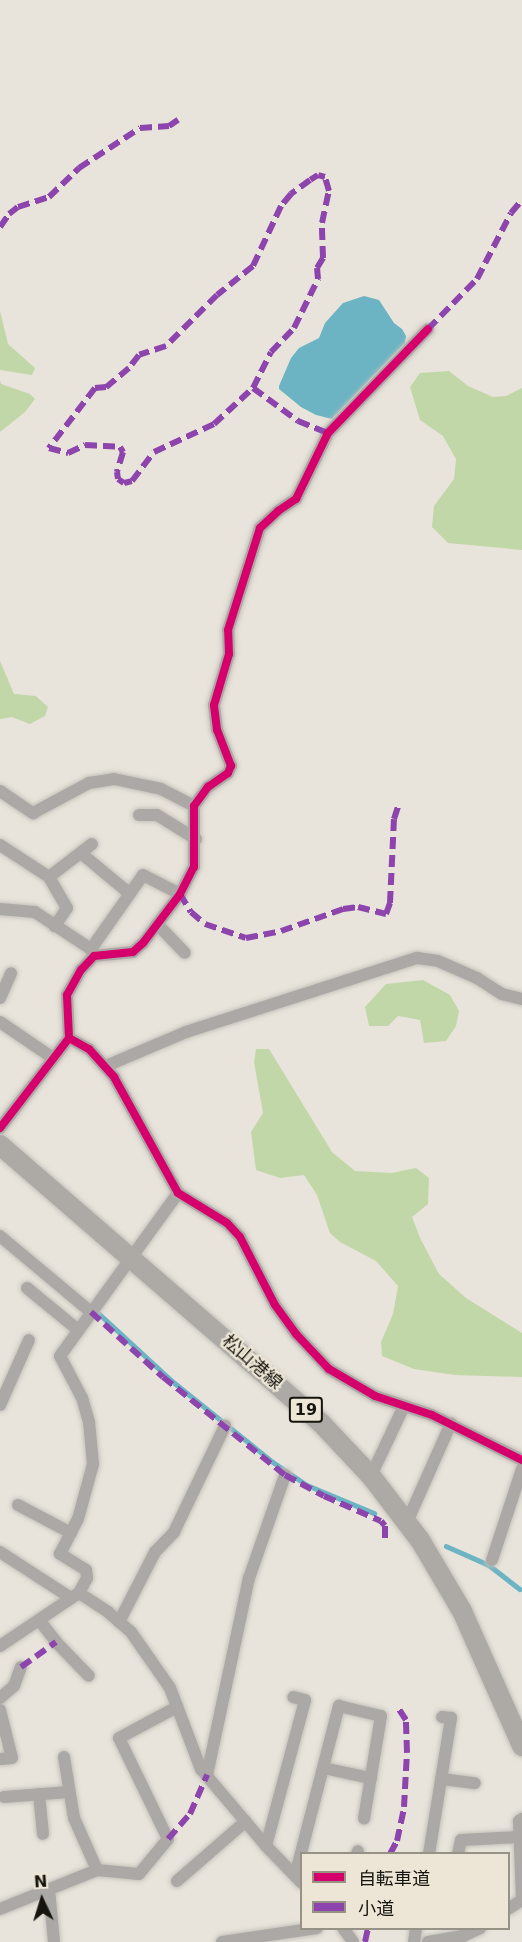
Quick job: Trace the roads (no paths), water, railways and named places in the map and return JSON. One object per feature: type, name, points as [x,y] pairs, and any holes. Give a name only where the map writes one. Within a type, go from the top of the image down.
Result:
[{"type":"main road","name":"松山港線","points":[[0,1145],[321,1423],[371,1476],[406,1522],[462,1611],[522,1746]]},
{"type":"street","points":[[0,909],[34,912],[92,952],[133,951],[180,894],[194,867],[196,838],[194,806],[208,787],[228,773],[231,766],[217,730],[214,705],[229,654],[228,630],[255,537],[266,521],[296,499],[303,490],[328,433],[428,329]]},
{"type":"street","points":[[0,791],[33,813],[89,783],[114,779],[161,789],[194,806]]},
{"type":"street","points":[[139,815],[157,814],[196,838]]},
{"type":"street","points":[[49,877],[82,854],[92,844]]},
{"type":"street","points":[[0,846],[49,877],[67,908],[55,926]]},
{"type":"street","points":[[82,854],[130,894]]},
{"type":"street","points":[[0,1128],[69,1038],[67,995],[81,969],[143,875],[180,894]]},
{"type":"street","points":[[157,924],[185,953]]},
{"type":"street","points":[[106,1066],[186,1032],[417,958],[438,961],[477,978],[502,994],[522,999]]},
{"type":"street","points":[[0,998],[6,977]]},
{"type":"street","points":[[1,1026],[53,1058]]},
{"type":"street","points":[[69,1038],[89,1049],[106,1066],[178,1192],[227,1223],[240,1237],[275,1305],[296,1334],[328,1369],[375,1396],[451,1423],[522,1460]]},
{"type":"street","points":[[0,1646],[75,1596],[87,1578],[86,1570],[60,1554],[78,1519],[93,1464],[89,1422],[82,1398],[60,1356],[178,1192]]},
{"type":"street","points":[[0,1236],[91,1312]]},
{"type":"street","points":[[27,1288],[78,1330]]},
{"type":"street","points":[[0,1405],[29,1340]]},
{"type":"street","points":[[371,1476],[404,1406]]},
{"type":"street","points":[[406,1522],[451,1423]]},
{"type":"street","points":[[119,1622],[155,1551],[174,1532],[225,1426]]},
{"type":"street","points":[[492,1560],[522,1469]]},
{"type":"street","points":[[207,1775],[249,1578],[285,1475]]},
{"type":"street","points":[[18,1504],[71,1533]]},
{"type":"street","points":[[0,1552],[119,1622],[131,1632],[171,1688],[201,1769],[298,1879]]},
{"type":"street","points":[[39,1620],[56,1642],[89,1676]]},
{"type":"street","points":[[0,1698],[15,1686],[21,1667]]},
{"type":"street","points":[[266,1845],[305,1700],[293,1697]]},
{"type":"street","points":[[304,1852],[339,1706],[381,1716],[364,1819]]},
{"type":"street","points":[[0,1909],[98,1870],[139,1874],[168,1839],[119,1738],[177,1707]]},
{"type":"street","points":[[0,1710],[12,1758],[1,1759]]},
{"type":"street","points":[[429,1852],[451,1718],[442,1717]]},
{"type":"street","points":[[64,1757],[74,1818],[98,1870]]},
{"type":"street","points":[[323,1768],[371,1778]]},
{"type":"street","points":[[441,1779],[475,1783]]},
{"type":"street","points":[[4,1797],[69,1792]]},
{"type":"street","points":[[39,1794],[44,1834]]},
{"type":"street","points":[[522,1819],[519,1821],[522,1900]]},
{"type":"street","points":[[177,1881],[246,1821]]},
{"type":"street","points":[[458,1852],[460,1840],[519,1837]]},
{"type":"street","points":[[49,1889],[54,1942]]},
{"type":"street","points":[[222,1942],[310,1930]]},
{"type":"street","points":[[344,1930],[353,1942]]},
{"type":"street","points":[[428,1942],[444,1934],[463,1936],[478,1930]]},
{"type":"water","points":[[364,296],[379,300],[394,323],[402,329],[406,336],[405,343],[332,419],[316,415],[301,407],[279,389],[279,386],[291,358],[299,348],[319,338],[325,323],[343,303]]},
{"type":"waterway","points":[[95,1310],[171,1380],[273,1462],[307,1485],[374,1513]]},
{"type":"waterway","points":[[446,1546],[489,1565],[520,1589]]}]
